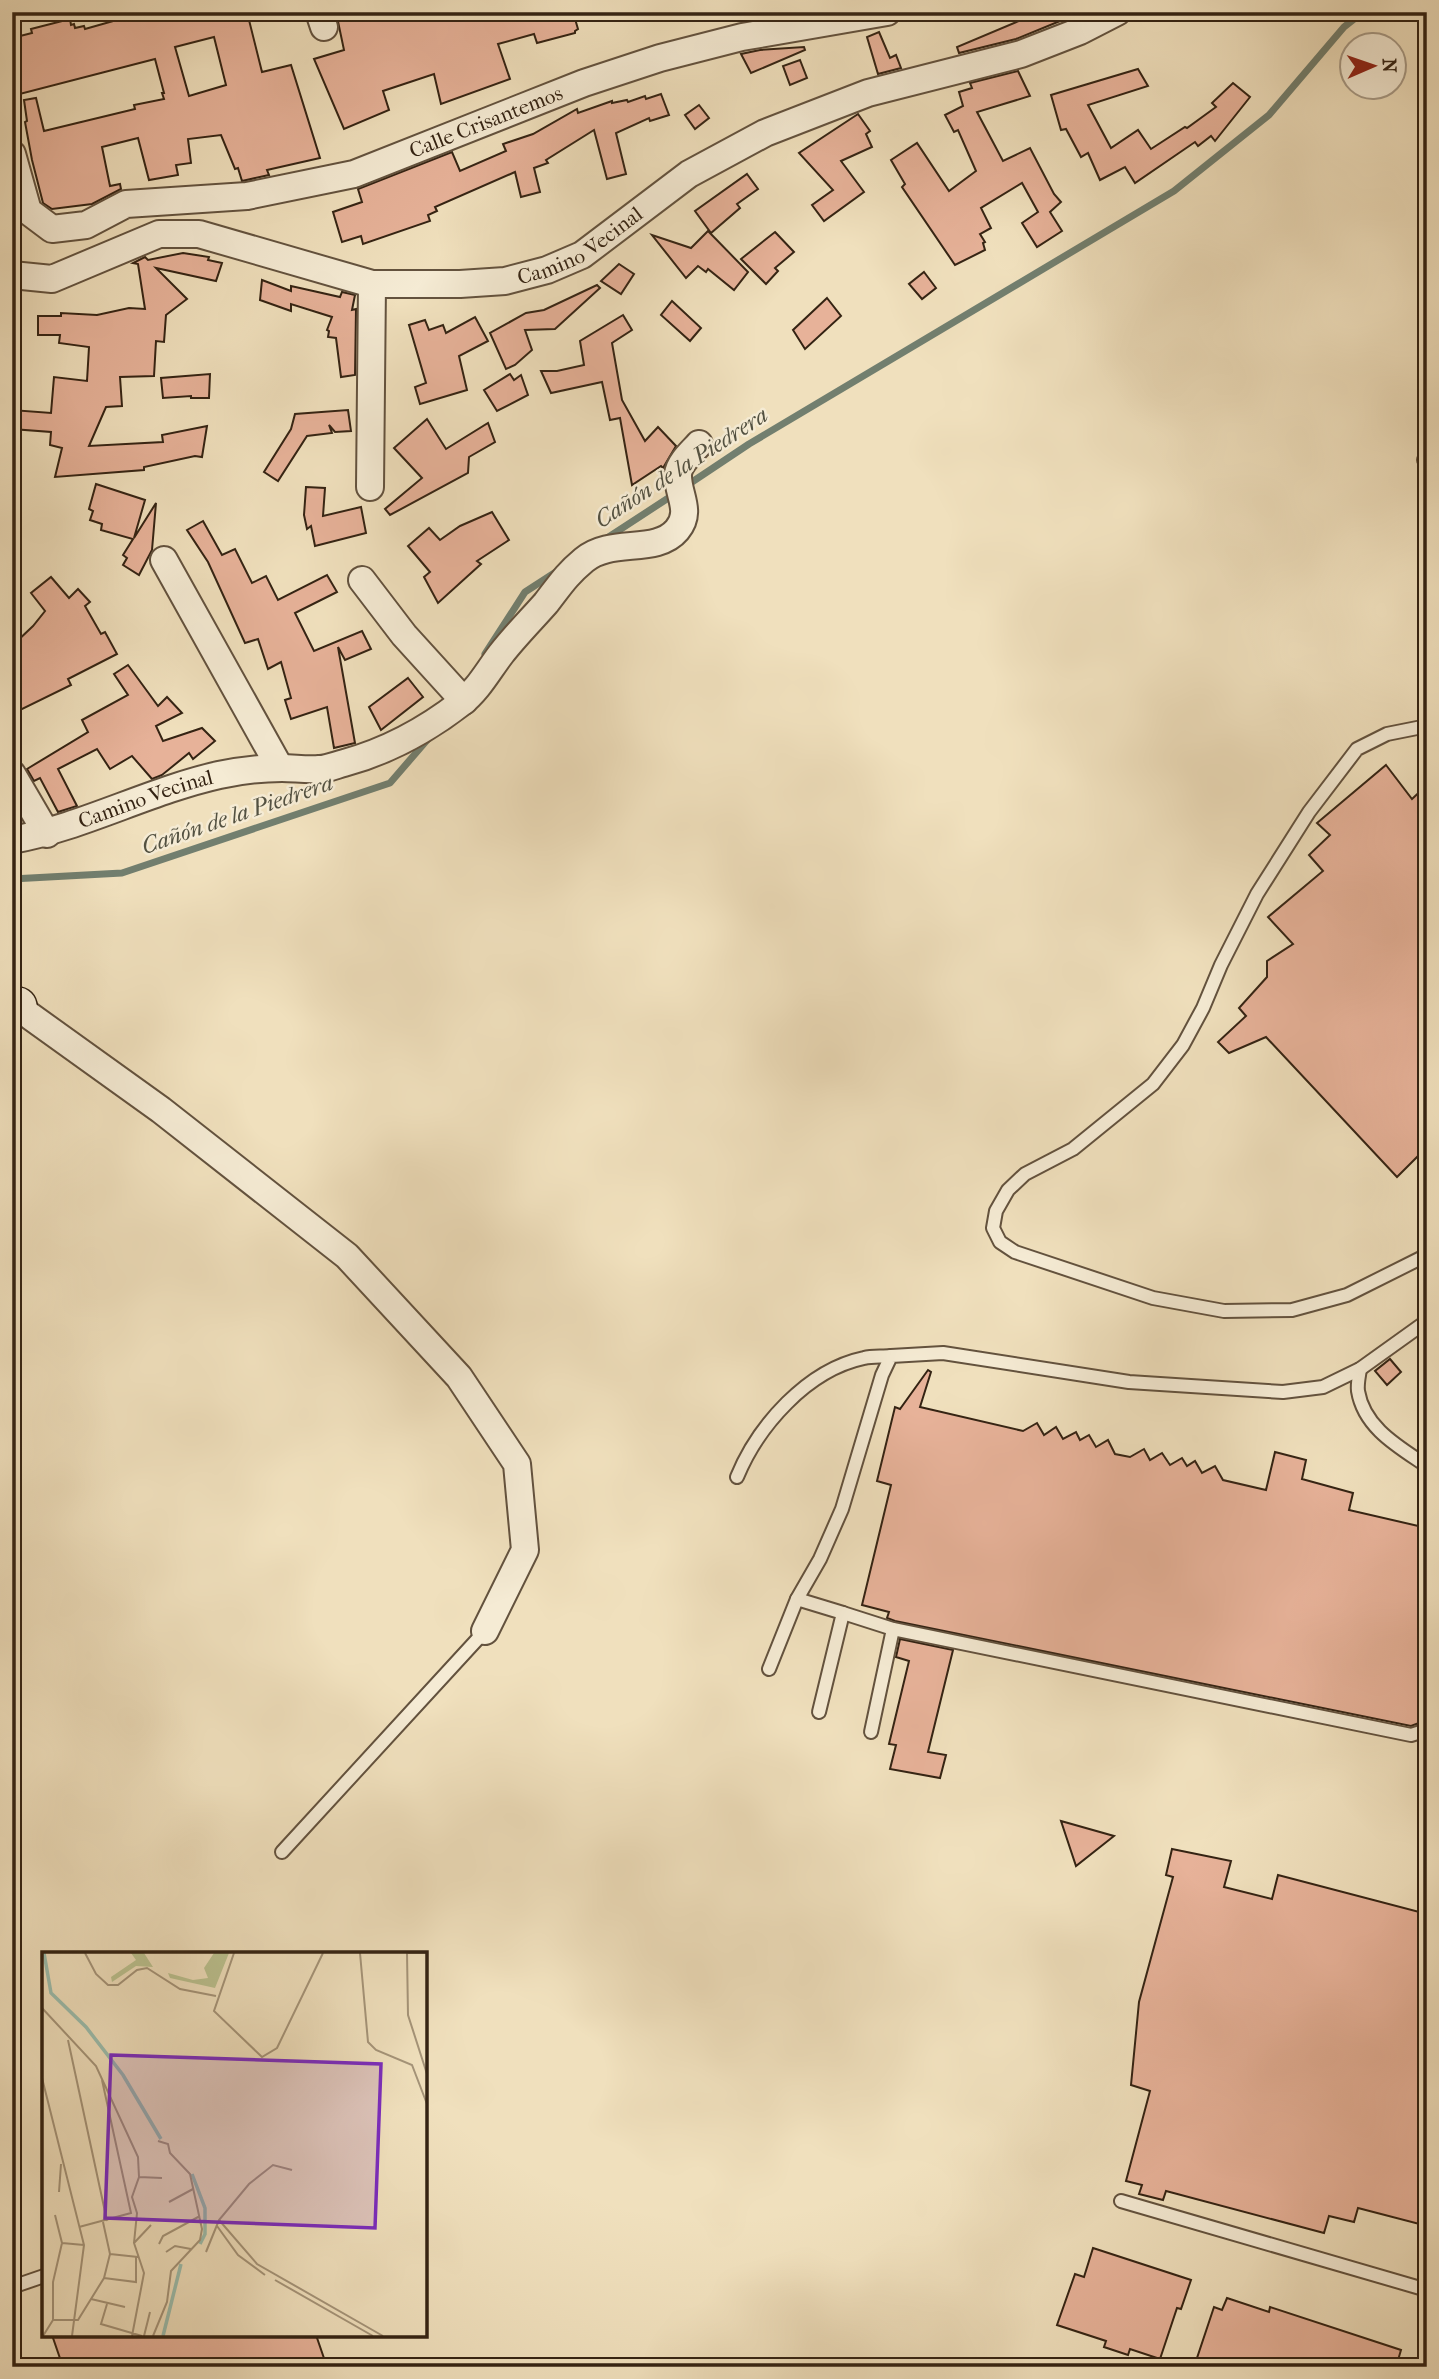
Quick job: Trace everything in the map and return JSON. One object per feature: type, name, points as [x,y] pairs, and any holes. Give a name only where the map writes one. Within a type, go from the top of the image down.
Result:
[{"type":"street","name":"Calle Crisantemos","points":[[12,154],[28,211],[52,229],[86,225],[125,204],[247,196],[354,174],[584,83],[660,58],[742,37],[887,12]]},
{"type":"street","name":"Camino Vecinal","points":[[12,275],[52,279],[159,234],[199,234],[372,284],[505,281],[547,270],[582,255],[689,174],[765,133],[868,93],[1021,54],[1080,31],[1117,12]]},
{"type":"street","points":[[370,487],[372,284]]},
{"type":"street","name":"Camino Vecinal","points":[[12,840],[47,834],[160,793],[219,775],[280,768],[321,769],[371,756],[414,736],[464,701],[481,684],[565,575],[592,553],[611,546],[661,541],[676,531],[684,519],[685,503],[678,474],[699,444]]},
{"type":"street","points":[[164,560],[280,768]]},
{"type":"street","points":[[362,580],[404,635],[464,701]]},
{"type":"street","points":[[12,774],[47,834]]},
{"type":"street","points":[[14,1006],[161,1110],[347,1256],[460,1377],[517,1464],[525,1550],[485,1631]]},
{"type":"lane","points":[[1427,726],[1387,734],[1357,749],[1309,812],[1256,894],[1203,1009],[1183,1045],[1153,1084],[1073,1149],[1025,1174],[1008,1190],[996,1211],[993,1228],[1000,1242],[1015,1252],[1153,1298],[1224,1311],[1293,1310],[1347,1295],[1427,1255]]},
{"type":"lane","points":[[737,1477],[745,1458],[765,1426],[796,1395],[849,1362],[866,1357],[943,1353],[1129,1382],[1283,1392],[1323,1387],[1360,1369],[1427,1321]]},
{"type":"lane","points":[[769,1669],[797,1599],[820,1559],[842,1509],[882,1375],[891,1356]]},
{"type":"lane","points":[[1360,1369],[1358,1391],[1365,1410],[1383,1437],[1427,1466]]},
{"type":"lane","points":[[797,1599],[892,1629],[1411,1735],[1427,1730]]},
{"type":"lane","points":[[819,1712],[843,1614]]},
{"type":"lane","points":[[871,1732],[892,1629]]},
{"type":"lane","points":[[282,1852],[485,1631]]},
{"type":"lane","points":[[1121,2201],[1427,2290]]},
{"type":"lane","points":[[12,2287],[42,2277]]},
{"type":"building","points":[[145,12],[247,12],[262,72],[291,65],[320,158],[267,170],[269,175],[242,181],[221,135],[188,139],[191,163],[176,165],[178,175],[149,180],[138,138],[102,147],[110,186],[120,184],[121,189],[92,204],[52,209],[43,203],[32,160],[24,100],[36,98],[44,131],[135,109],[134,105],[164,99],[155,59],[12,96],[12,38],[32,33],[31,29],[70,19],[75,28],[84,26],[85,29]],"holes":[[[214,37],[226,85],[189,96],[175,47]]]},
{"type":"building","points":[[336,12],[573,12],[578,29],[575,33],[537,43],[534,34],[498,44],[510,79],[441,104],[434,74],[383,91],[389,110],[344,129],[314,59],[344,50]]},
{"type":"building","points":[[1023,12],[1082,12],[1016,39],[959,53],[957,47],[1026,18]]},
{"type":"building","points":[[879,32],[890,58],[896,55],[901,68],[878,74],[867,37]]},
{"type":"building","points":[[804,47],[805,50],[751,73],[741,54],[760,50]]},
{"type":"building","points":[[800,60],[807,78],[790,85],[783,66]]},
{"type":"building","points":[[1138,69],[1148,86],[1088,105],[1111,148],[1138,130],[1151,149],[1216,107],[1212,103],[1233,83],[1250,97],[1215,141],[1211,136],[1198,146],[1195,142],[1135,183],[1125,167],[1100,180],[1088,153],[1081,157],[1066,129],[1061,130],[1051,95]]},
{"type":"building","points":[[1018,71],[1030,96],[977,112],[1003,161],[1030,148],[1061,202],[1050,212],[1062,231],[1037,247],[1022,223],[1038,212],[1022,183],[981,208],[991,228],[980,234],[985,242],[985,250],[955,265],[902,187],[905,184],[891,160],[917,143],[949,191],[976,171],[958,130],[954,132],[945,115],[963,106],[959,92],[972,88],[970,83]]},
{"type":"building","points":[[661,94],[669,115],[650,121],[649,118],[616,133],[626,174],[607,179],[594,130],[546,160],[548,163],[534,168],[540,192],[521,197],[515,172],[435,207],[437,211],[428,215],[430,221],[363,244],[361,236],[342,242],[333,212],[362,202],[358,189],[452,152],[460,171],[506,151],[503,144],[533,134],[577,109],[578,113],[612,101],[628,102]]},
{"type":"building","points":[[699,105],[709,118],[695,129],[685,115]]},
{"type":"building","points":[[858,114],[870,131],[866,134],[872,147],[841,161],[864,192],[824,221],[812,205],[833,190],[799,153]]},
{"type":"building","points":[[747,174],[758,189],[737,204],[740,208],[711,233],[695,211]]},
{"type":"building","points":[[708,231],[748,272],[734,290],[708,269],[706,272],[698,266],[686,278],[652,235],[691,248]]},
{"type":"building","points":[[775,232],[794,252],[775,268],[778,271],[766,284],[741,259]]},
{"type":"building","points":[[183,253],[209,257],[208,260],[222,263],[216,281],[156,268],[187,299],[166,315],[164,342],[156,341],[154,376],[120,377],[122,406],[106,407],[89,446],[163,442],[162,435],[207,426],[202,457],[195,456],[144,467],[144,470],[55,477],[62,448],[50,445],[51,432],[12,429],[12,410],[51,413],[54,377],[87,381],[89,347],[59,343],[60,335],[38,335],[38,316],[61,316],[61,313],[97,315],[129,308],[145,309],[138,264],[133,263],[145,257],[148,260]]},
{"type":"building","points":[[619,264],[634,274],[621,294],[601,281]]},
{"type":"building","points":[[924,272],[936,288],[922,299],[909,284]]},
{"type":"building","points":[[262,280],[291,291],[291,286],[340,297],[342,292],[355,295],[352,310],[356,309],[355,375],[341,377],[336,338],[328,337],[327,330],[332,317],[291,304],[291,311],[260,300]]},
{"type":"building","points":[[597,285],[600,288],[555,329],[525,330],[532,350],[506,369],[490,333],[526,313],[544,310]]},
{"type":"building","points":[[827,298],[841,316],[805,349],[793,330]]},
{"type":"building","points":[[672,301],[701,328],[690,341],[661,315]]},
{"type":"building","points":[[623,315],[632,330],[612,343],[622,400],[645,441],[658,427],[676,446],[663,468],[661,466],[632,485],[620,418],[610,420],[602,382],[551,393],[541,371],[557,371],[584,365],[580,341]]},
{"type":"building","points":[[475,317],[488,341],[459,356],[467,390],[420,404],[415,387],[426,383],[409,325],[425,320],[429,330],[443,325],[446,333]]},
{"type":"building","points":[[210,374],[209,398],[163,398],[161,378]]},
{"type":"building","points":[[510,374],[514,380],[521,375],[528,395],[497,411],[484,390]]},
{"type":"building","points":[[348,410],[351,431],[335,432],[329,425],[332,433],[307,436],[278,481],[264,472],[291,429],[295,414]]},
{"type":"building","points":[[427,419],[446,449],[488,423],[495,442],[469,457],[468,473],[390,515],[385,509],[422,478],[394,448]]},
{"type":"building","points":[[96,484],[145,500],[134,538],[156,503],[152,550],[139,575],[123,565],[127,558],[123,555],[133,539],[101,530],[102,524],[90,520],[93,511],[89,509]]},
{"type":"building","points":[[306,487],[325,488],[323,516],[361,507],[366,533],[315,546],[311,526],[307,529],[304,515]]},
{"type":"building","points":[[492,512],[509,540],[477,561],[481,564],[438,603],[424,577],[430,572],[408,546],[429,528],[440,540],[460,526]]},
{"type":"building","points":[[203,521],[222,555],[235,549],[252,583],[266,576],[278,600],[327,575],[337,592],[295,613],[314,651],[362,631],[371,649],[345,660],[338,647],[355,743],[334,748],[327,707],[291,719],[285,700],[291,698],[281,662],[268,669],[258,639],[245,643],[208,562],[187,530]]},
{"type":"building","points":[[51,577],[69,598],[78,589],[90,602],[85,606],[101,634],[105,632],[117,654],[68,679],[71,685],[12,714],[12,646],[45,611],[31,593]]},
{"type":"building","points":[[128,665],[158,706],[167,697],[182,713],[156,726],[163,741],[202,728],[215,741],[193,759],[189,753],[162,775],[152,779],[132,756],[110,769],[97,749],[58,769],[77,806],[58,812],[40,778],[34,781],[27,769],[88,732],[82,720],[128,695],[114,674]]},
{"type":"building","points":[[408,678],[423,697],[381,730],[369,707]]},
{"type":"building","points":[[1386,765],[1412,799],[1427,785],[1427,1147],[1397,1177],[1266,1037],[1229,1053],[1218,1042],[1246,1016],[1239,1008],[1267,977],[1267,961],[1293,944],[1268,917],[1323,871],[1309,855],[1330,835],[1317,823]]},
{"type":"building","points":[[1390,1359],[1401,1372],[1387,1385],[1375,1371]]},
{"type":"building","points":[[928,1370],[931,1372],[920,1407],[1023,1431],[1037,1423],[1044,1435],[1056,1427],[1063,1439],[1076,1432],[1080,1440],[1089,1435],[1096,1447],[1108,1440],[1115,1454],[1130,1457],[1144,1449],[1150,1460],[1162,1453],[1170,1465],[1182,1458],[1187,1466],[1195,1461],[1202,1473],[1215,1466],[1223,1480],[1266,1490],[1275,1452],[1306,1460],[1302,1479],[1353,1493],[1349,1510],[1427,1528],[1427,1614],[1419,1646],[1427,1647],[1427,1691],[1419,1723],[1411,1726],[895,1621],[887,1618],[889,1612],[862,1605],[891,1485],[877,1481],[895,1407],[900,1409]]},
{"type":"building","points":[[900,1639],[953,1650],[928,1752],[946,1755],[940,1778],[890,1769],[896,1745],[889,1744],[909,1661],[896,1657]]},
{"type":"building","points":[[1061,1821],[1114,1836],[1076,1866]]},
{"type":"building","points":[[1172,1849],[1231,1861],[1224,1887],[1272,1899],[1278,1875],[1427,1914],[1427,2226],[1358,2208],[1354,2222],[1329,2216],[1324,2233],[1166,2191],[1163,2200],[1139,2194],[1142,2185],[1126,2181],[1150,2091],[1131,2085],[1139,2002],[1173,1877],[1166,1875]]},
{"type":"building","points":[[1093,2248],[1191,2280],[1181,2309],[1177,2308],[1160,2359],[1130,2349],[1128,2355],[1104,2347],[1106,2341],[1057,2325],[1075,2274],[1084,2277]]},
{"type":"building","points":[[1227,2298],[1269,2312],[1270,2307],[1401,2350],[1396,2367],[1194,2367],[1214,2307],[1222,2310]]},
{"type":"building","points":[[53,2337],[317,2337],[327,2367],[63,2367]]},
{"type":"waterway","name":"Cañón de la Piedrera","points":[[686,486],[749,444],[1174,191],[1269,115],[1344,27],[1363,12]]},
{"type":"waterway","name":"Cañón de la Piedrera","points":[[604,540],[676,493]]},
{"type":"waterway","name":"Cañón de la Piedrera","points":[[485,654],[525,592],[559,570]]},
{"type":"waterway","name":"Cañón de la Piedrera","points":[[12,879],[122,873],[390,783],[428,739]]}]
